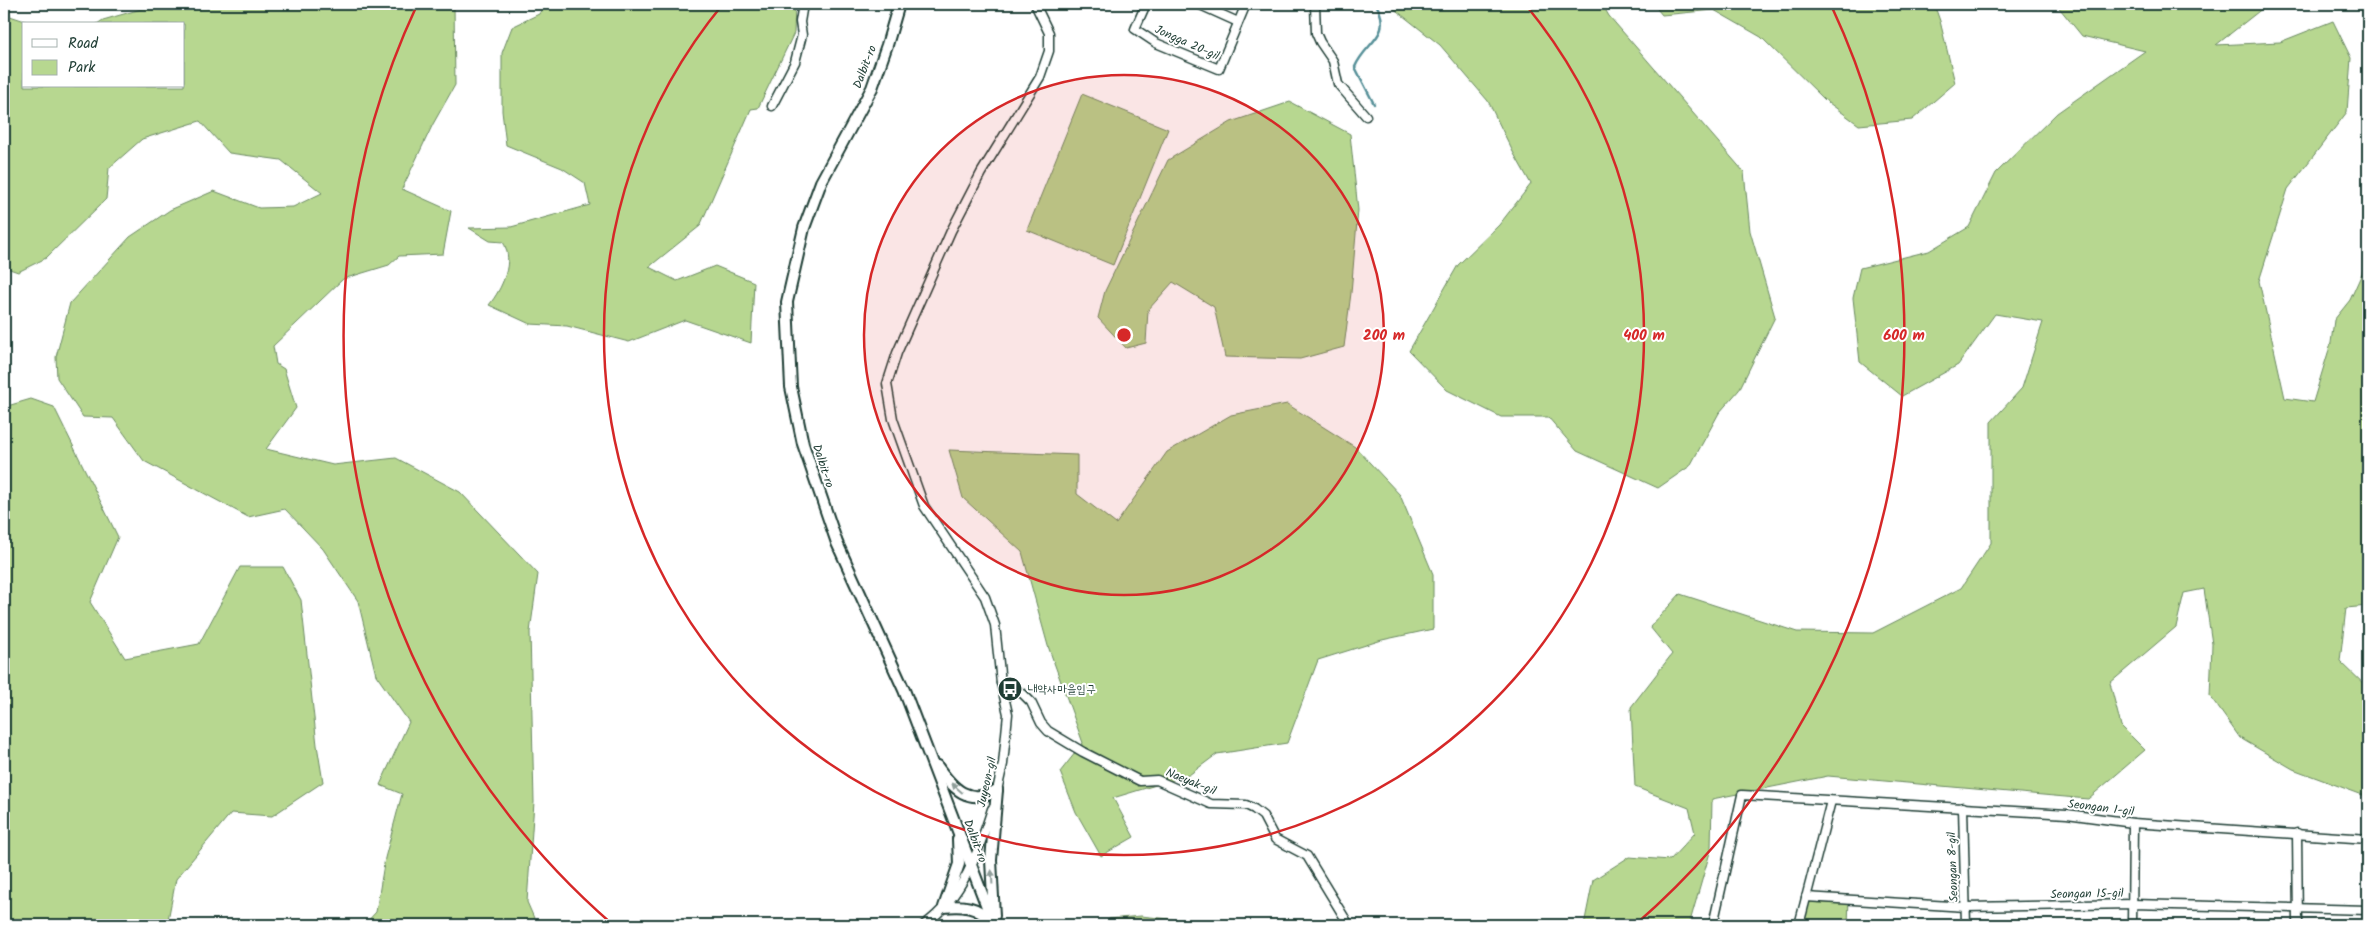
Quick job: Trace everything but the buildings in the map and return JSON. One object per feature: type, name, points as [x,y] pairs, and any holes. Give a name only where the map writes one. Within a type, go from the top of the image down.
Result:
[{"type":"main road","name":"Dalbit-ro","points":[[899,4],[888,45],[872,88],[821,182],[804,228],[787,302],[788,363],[797,420],[816,487],[837,543],[904,690],[994,925]]},
{"type":"main road","points":[[928,753],[945,776],[966,796],[986,796],[997,790]]},
{"type":"main road","points":[[994,925],[991,860],[997,790]]},
{"type":"main road","points":[[957,830],[959,864],[944,908],[961,905],[976,910],[984,913],[994,925]]},
{"type":"street","points":[[772,106],[795,62],[802,35],[800,22],[803,4]]},
{"type":"street","points":[[1001,683],[998,642],[990,609],[985,597],[924,506],[893,419],[887,384],[897,353],[918,302],[951,231],[981,173],[1040,78],[1049,51],[1049,33],[1035,4]]},
{"type":"street","name":"Jongga 20-gil","points":[[1146,4],[1134,29],[1156,43],[1220,69],[1246,4]]},
{"type":"street","points":[[1198,4],[1238,22]]},
{"type":"street","points":[[1315,4],[1316,33],[1333,61],[1338,84],[1366,116]]},
{"type":"street","name":"Juyeon-gil","points":[[924,925],[944,908],[972,868],[997,790],[1003,764],[1008,714],[1001,683]]},
{"type":"street","name":"Naeyak-gil","points":[[1001,683],[1023,694],[1031,702],[1041,723],[1048,731],[1083,752],[1140,781],[1157,780],[1211,804],[1246,805],[1254,809],[1262,816],[1275,839],[1307,856],[1349,925]]},
{"type":"street","name":"Seongan 1-gil","points":[[1713,925],[1742,795],[2066,814],[2133,823],[2297,833],[2368,840]]},
{"type":"street","points":[[1799,925],[1831,801]]},
{"type":"street","name":"Seongan 8-gil","points":[[1963,808],[1966,925]]},
{"type":"street","points":[[2132,925],[2133,823]]},
{"type":"street","points":[[2297,833],[2298,925]]},
{"type":"street","name":"Seongan 15-gil","points":[[1806,897],[1966,907],[2132,904],[2368,910]]},
{"type":"green space","points":[[148,4],[454,4],[455,85],[433,124],[402,189],[451,211],[443,254],[399,256],[389,265],[343,279],[273,346],[276,364],[284,369],[296,408],[266,449],[333,465],[396,458],[460,492],[538,574],[530,632],[534,802],[527,902],[537,925],[364,925],[376,912],[385,858],[402,794],[380,785],[409,722],[376,675],[358,601],[323,549],[285,509],[248,517],[144,461],[113,418],[83,417],[57,378],[56,357],[70,303],[130,237],[170,210],[214,191],[259,208],[293,207],[322,193],[281,160],[229,153],[200,121],[142,139],[109,168],[106,199],[46,258],[18,272],[4,267],[4,14],[28,22],[22,22],[22,88],[185,88],[185,22],[100,22],[148,7]]},
{"type":"green space","points":[[545,4],[795,4],[794,33],[758,108],[751,109],[700,226],[649,267],[677,281],[715,266],[754,282],[751,343],[685,320],[629,342],[567,326],[530,324],[489,305],[505,275],[508,258],[506,250],[503,242],[490,241],[469,228],[511,227],[590,205],[585,183],[562,168],[506,145],[502,111],[502,53],[512,27],[539,14]]},
{"type":"green space","points":[[1388,4],[1602,4],[1609,16],[1744,172],[1750,231],[1775,317],[1739,390],[1719,413],[1690,466],[1658,488],[1577,451],[1548,417],[1501,417],[1447,390],[1409,351],[1458,265],[1499,225],[1531,184],[1488,101],[1440,45]]},
{"type":"green space","points":[[1653,4],[1934,4],[1955,83],[1912,120],[1859,125],[1825,100],[1761,37],[1714,10],[1662,15]]},
{"type":"green space","points":[[2056,4],[2268,4],[2216,45],[2280,42],[2333,21],[2351,58],[2347,112],[2288,189],[2259,281],[2285,398],[2313,402],[2331,343],[2334,320],[2350,300],[2368,260],[2368,606],[2346,608],[2340,661],[2368,688],[2368,797],[2293,769],[2240,738],[2210,696],[2212,644],[2204,589],[2184,593],[2176,627],[2110,683],[2121,726],[2145,750],[2088,799],[1828,776],[1712,799],[1711,849],[1689,925],[1584,925],[1593,880],[1629,857],[1670,860],[1695,833],[1689,808],[1635,787],[1631,707],[1672,654],[1650,627],[1680,594],[1797,632],[1873,633],[1961,588],[1991,543],[1991,422],[2022,388],[2043,322],[1995,314],[1958,365],[1902,396],[1860,362],[1853,298],[1860,268],[1929,251],[1969,227],[1996,173],[2057,113],[2145,51],[2082,36]]},
{"type":"green space","points":[[1082,94],[1168,129],[1113,265],[1027,230]]},
{"type":"green space","points":[[1290,102],[1350,134],[1358,210],[1344,347],[1300,359],[1225,357],[1214,307],[1173,282],[1148,310],[1146,343],[1126,348],[1098,318],[1105,291],[1168,160],[1231,122]]},
{"type":"green space","points":[[31,399],[54,407],[118,537],[90,602],[125,658],[199,644],[240,567],[283,567],[301,600],[317,745],[323,782],[272,816],[231,813],[176,879],[167,925],[4,925],[4,407]]},
{"type":"green space","points":[[1287,404],[1355,447],[1400,495],[1433,574],[1433,629],[1382,640],[1318,660],[1287,743],[1217,754],[1189,775],[1113,798],[1134,837],[1101,856],[1076,812],[1060,772],[1083,743],[1048,646],[1022,552],[963,498],[949,450],[1077,455],[1077,494],[1116,524],[1167,452],[1231,415]]},
{"type":"green space","points":[[1806,897],[1849,899],[1848,925],[1799,925]]},
{"type":"green space","points":[[1141,916],[1219,925],[1113,925],[1109,919]]},
{"type":"waterway","points":[[1374,104],[1355,67],[1380,31],[1382,24],[1381,15],[1376,4]]},
{"type":"place","name":"내약사마을입구","points":[[1010,689]]}]
